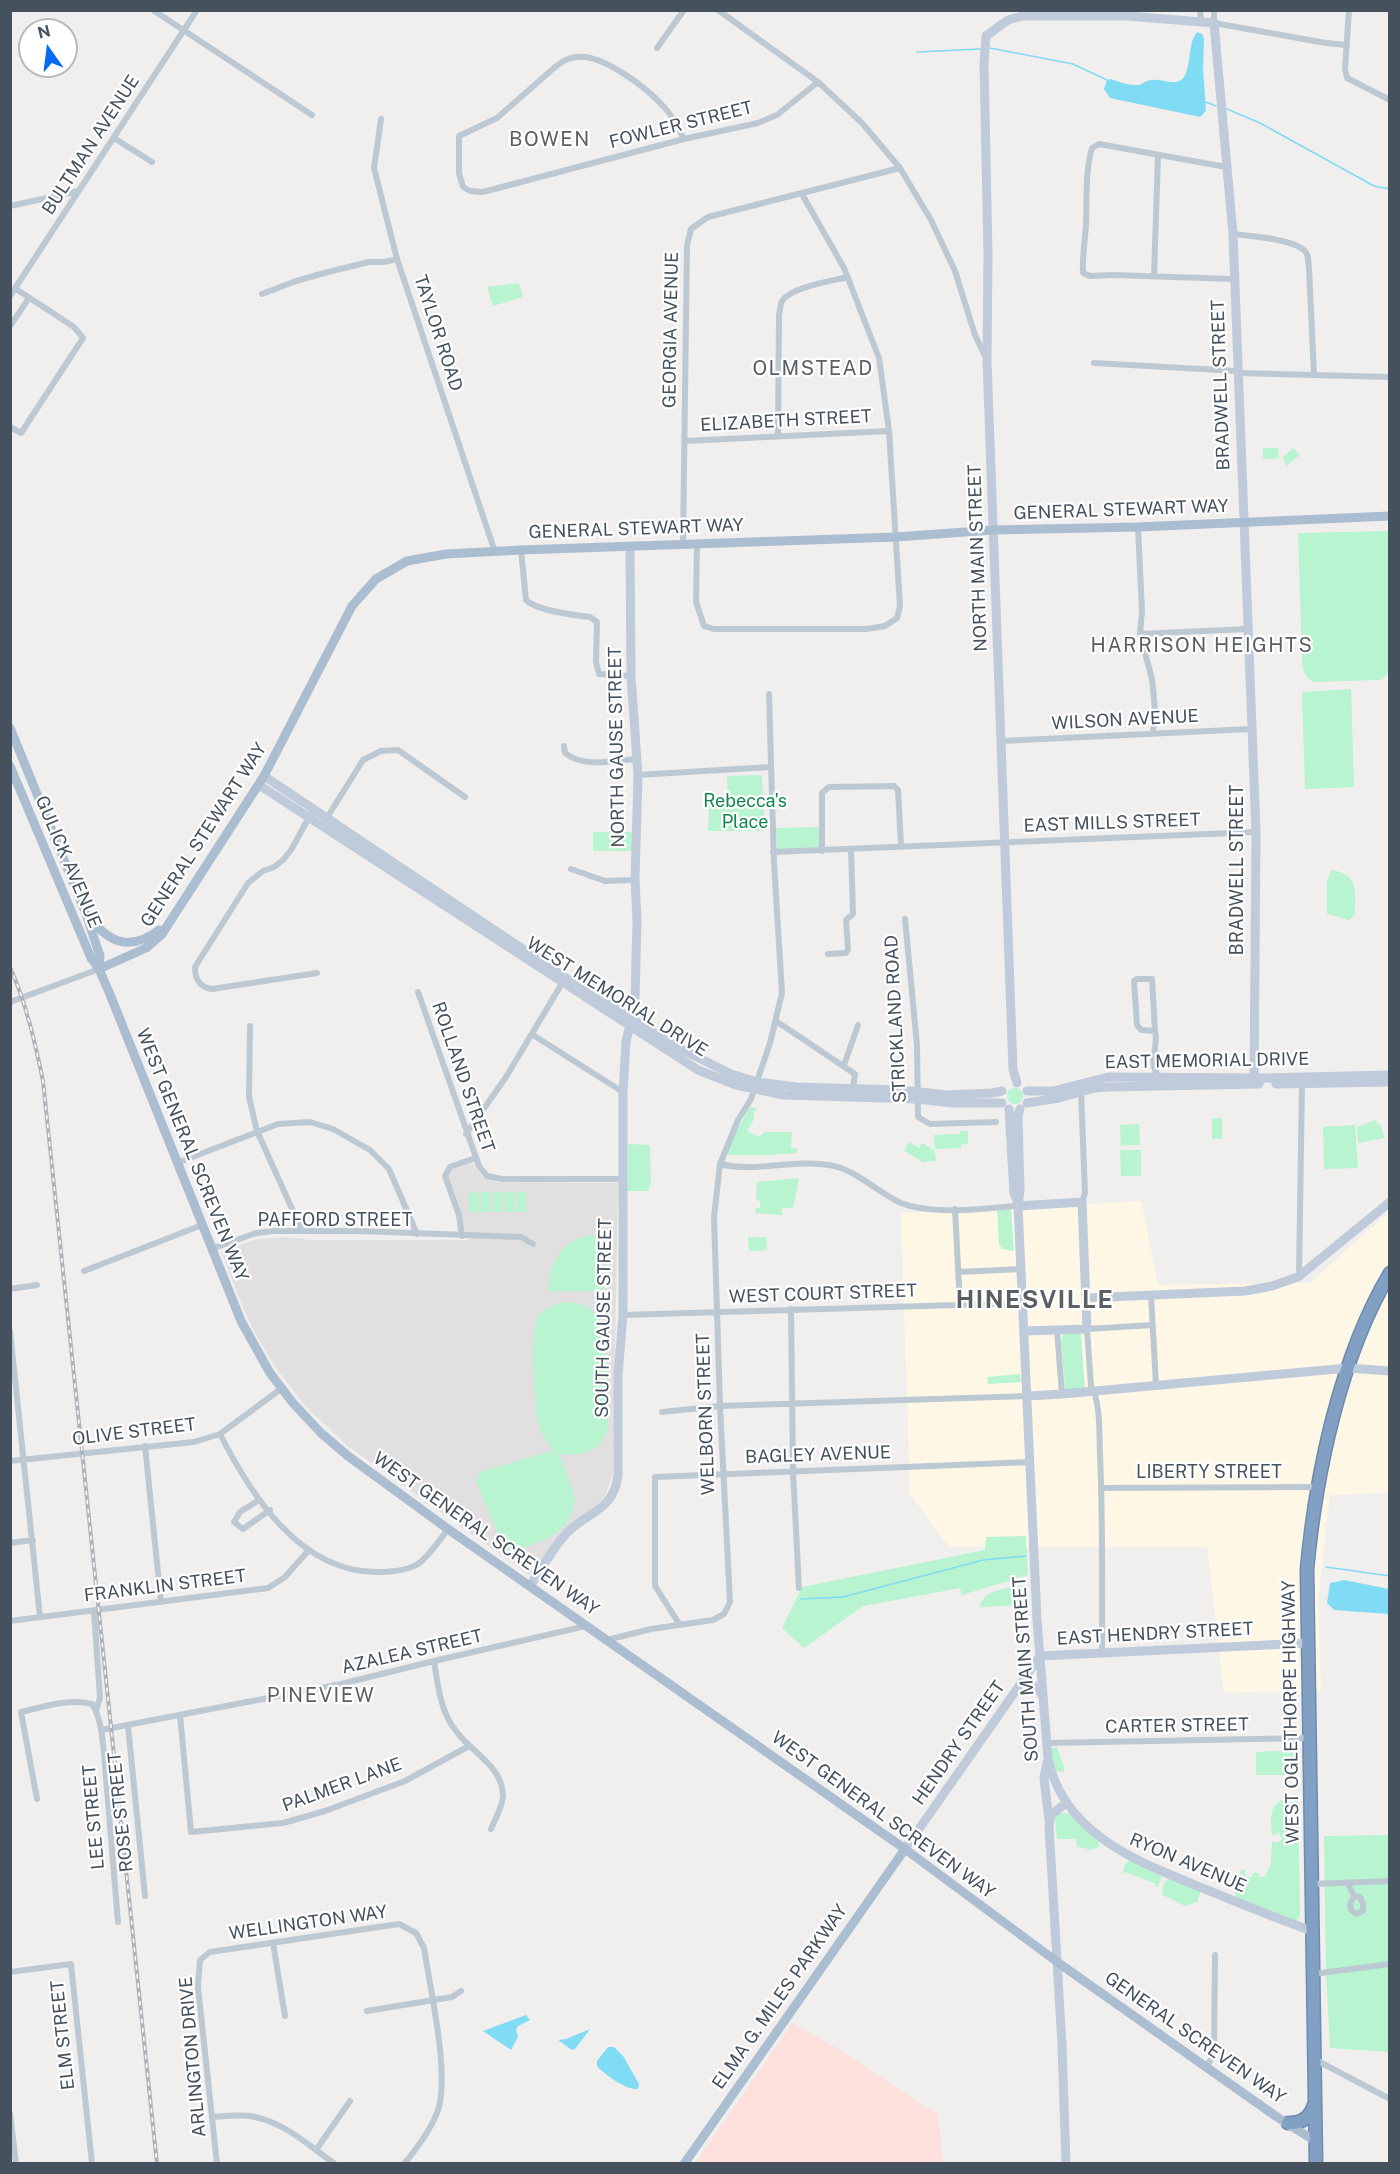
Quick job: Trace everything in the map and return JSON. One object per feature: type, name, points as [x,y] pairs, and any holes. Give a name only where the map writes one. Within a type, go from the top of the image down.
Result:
[{"type":"highway","name":"WEST OGLETHORPE HIGHWAY","points":[[1316,2163],[1307,1569],[1317,1487],[1330,1428],[1348,1368],[1380,1288],[1389,1274]]},
{"type":"highway","points":[[1287,2123],[1294,2124],[1305,2120],[1314,2104]]},
{"type":"main road","name":"GENERAL STEWART WAY","points":[[99,969],[152,944],[169,923],[262,781],[356,601],[367,588],[391,569],[415,559],[446,554],[521,550],[1389,516]]},
{"type":"main road","points":[[10,728],[86,914],[100,956],[99,969]]},
{"type":"main road","name":"GULICK AVENUE","points":[[10,766],[90,958],[99,969]]},
{"type":"main road","points":[[41,840],[54,835]]},
{"type":"main road","points":[[86,914],[107,936],[124,942],[136,942],[148,938],[169,923]]},
{"type":"main road","name":"WEST GENERAL SCREVEN WAY","points":[[99,969],[244,1327],[264,1364],[307,1419],[338,1449],[448,1529],[905,1849],[1057,1960]]},
{"type":"main road","name":"ELMA G. MILES PARKWAY","points":[[684,2163],[905,1849]]},
{"type":"main road","name":"GENERAL SCREVEN WAY","points":[[1057,1960],[1206,2067],[1315,2140]]},
{"type":"street","points":[[153,10],[312,115]]},
{"type":"street","name":"BULTMAN AVENUE","points":[[10,296],[197,10]]},
{"type":"street","points":[[657,48],[684,10]]},
{"type":"street","points":[[718,10],[818,82],[862,123],[900,168],[931,220],[955,271],[975,336],[987,361]]},
{"type":"street","points":[[1200,10],[1201,22]]},
{"type":"street","name":"BRADWELL STREET","points":[[1214,10],[1233,234],[1256,832],[1254,1080]]},
{"type":"street","points":[[1349,10],[1345,69],[1347,78],[1389,100]]},
{"type":"street","points":[[1055,12],[1127,13],[1214,23],[1347,45]]},
{"type":"street","name":"NORTH MAIN STREET","points":[[1005,1106],[1013,1069],[987,361],[985,46],[986,36],[1008,20],[1055,12]]},
{"type":"street","name":"FOWLER STREET","points":[[684,139],[663,105],[629,76],[594,58],[571,58],[555,67],[497,118],[459,136],[459,173],[463,187],[470,191],[483,192],[684,139],[758,123],[777,115],[818,82]]},
{"type":"street","name":"TAYLOR ROAD","points":[[381,119],[374,168],[397,259],[495,552]]},
{"type":"street","points":[[114,138],[152,162]]},
{"type":"street","points":[[1227,167],[1099,144],[1092,148],[1082,257],[1083,273],[1233,279]]},
{"type":"street","points":[[1154,276],[1158,155]]},
{"type":"street","name":"GEORGIA AVENUE","points":[[683,544],[687,245],[691,229],[708,217],[900,168]]},
{"type":"street","points":[[10,206],[80,191]]},
{"type":"street","points":[[697,544],[696,602],[704,626],[714,629],[866,629],[885,626],[897,618],[900,606],[889,431],[879,358],[848,277],[802,194]]},
{"type":"street","points":[[1233,234],[1287,243],[1302,248],[1307,254],[1314,375]]},
{"type":"street","points":[[262,294],[328,272],[369,262],[397,259]]},
{"type":"street","points":[[778,436],[781,303],[788,295],[799,290],[848,277]]},
{"type":"street","points":[[10,427],[21,434],[83,338],[75,327],[16,289]]},
{"type":"street","points":[[10,326],[29,297]]},
{"type":"street","points":[[1094,363],[1237,372],[1389,377]]},
{"type":"street","name":"ELIZABETH STREET","points":[[685,441],[889,431]]},
{"type":"street","points":[[1138,527],[1142,601],[1140,634],[1152,679],[1155,709],[1153,733]]},
{"type":"street","name":"NORTH GAUSE STREET","points":[[630,546],[631,676],[638,775],[635,880],[636,978],[631,1022]]},
{"type":"street","points":[[521,550],[525,600],[551,610],[594,619],[598,629],[596,662],[599,674],[631,676]]},
{"type":"street","points":[[1140,634],[1247,629]]},
{"type":"street","name":"WELBORN STREET","points":[[607,1640],[651,1629],[713,1620],[724,1614],[730,1602],[720,1406],[714,1217],[720,1164],[738,1120],[754,1090],[776,1021],[782,993],[773,852],[769,694]]},
{"type":"street","name":"WILSON AVENUE","points":[[1001,741],[1251,729]]},
{"type":"street","points":[[564,746],[565,753],[572,759],[588,762],[636,759]]},
{"type":"street","points":[[323,822],[363,760],[381,751],[398,750],[465,797]]},
{"type":"street","points":[[638,775],[770,767]]},
{"type":"street","name":"WEST MEMORIAL DRIVE","points":[[262,781],[631,1022],[698,1070],[754,1090],[784,1095],[962,1095],[1010,1086]]},
{"type":"street","points":[[822,851],[822,793],[829,787],[894,786],[898,794],[901,846]]},
{"type":"street","points":[[311,814],[283,860],[274,867],[262,871],[248,883],[197,961],[195,971],[200,985],[212,988],[316,973]]},
{"type":"street","name":"EAST MILLS STREET","points":[[773,852],[1256,832]]},
{"type":"street","points":[[828,954],[846,953],[848,949],[846,920],[853,914],[851,849]]},
{"type":"street","points":[[571,868],[605,881],[635,880]]},
{"type":"street","name":"STRICKLAND ROAD","points":[[905,919],[917,1045],[918,1117],[930,1124],[996,1122]]},
{"type":"street","points":[[10,1002],[99,969]]},
{"type":"street","points":[[1155,1031],[1141,1030],[1137,1025],[1134,981],[1137,979],[1152,979],[1157,1039],[1155,1053],[1158,1058],[1156,1074]]},
{"type":"street","points":[[466,1134],[533,1035],[564,980]]},
{"type":"street","name":"ROLLAND STREET","points":[[418,992],[466,1134],[483,1173],[496,1179],[623,1179]]},
{"type":"street","points":[[776,1021],[855,1074],[853,1088]]},
{"type":"street","name":"SOUTH GAUSE STREET","points":[[530,1586],[563,1537],[609,1501],[618,1475],[618,1383],[623,1315],[623,1092],[626,1041],[631,1022]]},
{"type":"street","points":[[844,1065],[858,1025]]},
{"type":"street","points":[[250,1026],[249,1097],[257,1131],[302,1231]]},
{"type":"street","points":[[533,1035],[623,1092]]},
{"type":"street","name":"EAST MEMORIAL DRIVE","points":[[1027,1091],[1053,1091],[1108,1077],[1156,1074],[1254,1080]]},
{"type":"street","name":"EAST MEMORIAL DRIVE","points":[[1302,1080],[1389,1075]]},
{"type":"street","name":"EAST MEMORIAL DRIVE","points":[[1023,1106],[1037,1100],[1059,1098],[1108,1087],[1254,1080],[1389,1082]]},
{"type":"street","points":[[1299,1277],[1302,1080]]},
{"type":"street","points":[[1010,1086],[1027,1091],[1018,1116],[1020,1191],[1018,1206],[1024,1303]]},
{"type":"street","name":"WEST MEMORIAL DRIVE","points":[[754,1090],[796,1087],[853,1088],[918,1095],[952,1103],[1023,1106]]},
{"type":"street","points":[[1081,1092],[1087,1329],[1091,1386],[1094,1391],[1099,1425],[1102,1654]]},
{"type":"street","points":[[1005,1106],[1014,1193],[1018,1206]]},
{"type":"street","points":[[177,1163],[278,1124],[309,1122],[333,1129],[370,1150],[389,1169],[417,1234]]},
{"type":"street","points":[[462,1236],[459,1215],[445,1176],[450,1167],[475,1158]]},
{"type":"street","points":[[720,1164],[745,1167],[802,1163],[831,1165],[851,1172],[887,1196],[921,1210],[1082,1202]]},
{"type":"street","points":[[1086,1298],[1245,1291],[1272,1286],[1299,1277],[1389,1202]]},
{"type":"street","points":[[955,1209],[960,1305]]},
{"type":"street","points":[[84,1271],[202,1225]]},
{"type":"street","name":"PAFFORD STREET","points":[[211,1249],[255,1233],[302,1231],[521,1237],[533,1245]]},
{"type":"street","points":[[959,1272],[1022,1269]]},
{"type":"street","points":[[10,1289],[37,1285]]},
{"type":"street","points":[[1151,1295],[1156,1385]]},
{"type":"street","name":"WEST COURT STREET","points":[[623,1315],[1024,1303]]},
{"type":"street","name":"SOUTH MAIN STREET","points":[[1024,1303],[1040,1656],[1048,1758],[1053,1777],[1067,1802]]},
{"type":"street","points":[[791,1309],[793,1472],[799,1588]]},
{"type":"street","points":[[1025,1331],[1152,1325]]},
{"type":"street","points":[[1058,1330],[1062,1394]]},
{"type":"street","points":[[10,1331],[13,1378],[24,1459],[40,1617]]},
{"type":"street","points":[[662,1412],[720,1406],[1062,1394],[1348,1368],[1389,1371]]},
{"type":"street","name":"OLIVE STREET","points":[[10,1461],[194,1442],[220,1434],[282,1388]]},
{"type":"street","points":[[220,1434],[240,1473],[259,1500],[284,1528],[309,1550],[333,1564],[350,1570],[368,1572],[411,1568],[422,1560],[448,1529]]},
{"type":"street","points":[[145,1446],[161,1602]]},
{"type":"street","name":"BAGLEY AVENUE","points":[[680,1625],[655,1586],[655,1477],[1031,1462]]},
{"type":"street","name":"LIBERTY STREET","points":[[1101,1488],[1317,1487]]},
{"type":"street","points":[[259,1500],[240,1512],[234,1522],[243,1529],[270,1510]]},
{"type":"street","points":[[10,1542],[33,1540]]},
{"type":"street","name":"FRANKLIN STREET","points":[[10,1621],[268,1588],[285,1577],[309,1550]]},
{"type":"street","name":"LEE STREET","points":[[94,1611],[100,1691],[96,1710],[101,1730],[118,1922]]},
{"type":"street","name":"AZALEA STREET","points":[[101,1730],[330,1687],[434,1660],[587,1626]]},
{"type":"street","name":"EAST HENDRY STREET","points":[[1040,1656],[1308,1643]]},
{"type":"street","name":"HENDRY STREET","points":[[905,1849],[1040,1656]]},
{"type":"street","points":[[434,1660],[447,1718],[469,1746],[493,1768],[499,1779],[504,1795],[491,1829]]},
{"type":"street","points":[[1013,1694],[1031,1684],[1043,1696]]},
{"type":"street","points":[[37,1799],[21,1712],[82,1701],[92,1704],[96,1710]]},
{"type":"street","name":"PALMER LANE","points":[[180,1715],[191,1832],[283,1823],[325,1811],[405,1780],[469,1746]]},
{"type":"street","name":"ROSE STREET","points":[[128,1726],[145,1896]]},
{"type":"street","name":"CARTER STREET","points":[[1047,1743],[1309,1738]]},
{"type":"street","points":[[1048,1758],[1044,1779],[1057,1960],[1066,2163]]},
{"type":"street","points":[[1049,1826],[1051,1815],[1067,1802]]},
{"type":"street","name":"RYON AVENUE","points":[[1067,1802],[1087,1827],[1117,1850],[1170,1875],[1312,1931]]},
{"type":"street","points":[[1311,1884],[1389,1881]]},
{"type":"street","points":[[1348,1884],[1354,1896]]},
{"type":"street","name":"WELLINGTON WAY","points":[[210,1952],[399,1924],[416,1933],[423,1948],[443,2083],[437,2113],[413,2153],[404,2163]]},
{"type":"street","points":[[273,1943],[285,2016]]},
{"type":"street","name":"ARLINGTON DRIVE","points":[[210,1952],[200,1960],[198,1987],[217,2163]]},
{"type":"street","points":[[1206,2067],[1214,2055],[1215,1955]]},
{"type":"street","name":"ELM STREET","points":[[10,1972],[70,1964],[92,2163]]},
{"type":"street","points":[[1312,1974],[1389,1964]]},
{"type":"street","points":[[367,2011],[452,1997],[461,1991]]},
{"type":"street","points":[[1314,2059],[1389,2099]]},
{"type":"street","points":[[316,2150],[350,2101]]},
{"type":"street","points":[[10,2113],[16,2163]]},
{"type":"street","points":[[213,2117],[241,2115],[266,2120],[297,2134],[335,2163]]},
{"type":"shaded area","points":[[472,1162],[483,1177],[496,1182],[618,1183],[613,1475],[605,1496],[597,1505],[561,1532],[532,1577],[349,1447],[305,1406],[273,1364],[256,1335],[221,1251],[258,1239],[285,1237],[313,1240],[468,1240],[448,1176],[452,1170]]},
{"type":"shaded area","points":[[1141,1201],[1158,1285],[1310,1283],[1389,1212],[1389,1493],[1330,1495],[1318,1601],[1321,1691],[1224,1693],[1207,1547],[949,1547],[910,1494],[901,1213]]},
{"type":"shaded area","points":[[793,2023],[840,2050],[938,2114],[943,2163],[695,2163]]},
{"type":"green space","points":[[519,283],[523,297],[493,306],[487,287]]},
{"type":"green space","points":[[1263,448],[1278,448],[1279,458],[1263,459]]},
{"type":"green space","points":[[1293,448],[1300,455],[1287,466],[1283,457]]},
{"type":"green space","points":[[1389,531],[1389,672],[1379,680],[1315,682],[1311,680],[1305,674],[1302,661],[1298,533]]},
{"type":"green space","points":[[1351,689],[1354,787],[1305,789],[1302,692]]},
{"type":"green space","name":"Rebecca's Place","points":[[762,775],[765,831],[708,831],[709,803],[728,803],[727,776]]},
{"type":"green space","points":[[819,827],[820,848],[777,850],[776,828]]},
{"type":"green space","points":[[593,832],[632,832],[633,851],[593,851]]},
{"type":"green space","points":[[1331,870],[1347,875],[1354,885],[1355,915],[1349,920],[1327,914],[1327,882]]},
{"type":"green space","points":[[1015,1088],[1021,1090],[1023,1096],[1021,1102],[1015,1104],[1009,1102],[1007,1096],[1009,1090]]},
{"type":"green space","points":[[750,1107],[757,1108],[747,1131],[759,1137],[765,1132],[792,1132],[791,1148],[797,1148],[797,1153],[726,1155]]},
{"type":"green space","points":[[1212,1118],[1222,1118],[1222,1139],[1212,1139]]},
{"type":"green space","points":[[1376,1120],[1385,1138],[1358,1143],[1357,1127]]},
{"type":"green space","points":[[1139,1124],[1140,1145],[1121,1146],[1120,1125]]},
{"type":"green space","points":[[1355,1125],[1358,1168],[1324,1169],[1323,1127]]},
{"type":"green space","points":[[960,1131],[968,1131],[968,1144],[961,1145],[961,1148],[935,1149],[934,1135],[960,1134]]},
{"type":"green space","points":[[909,1142],[919,1148],[922,1143],[934,1150],[936,1161],[923,1162],[904,1151]]},
{"type":"green space","points":[[628,1144],[650,1145],[651,1184],[648,1191],[627,1191]]},
{"type":"green space","points":[[1120,1150],[1141,1150],[1141,1176],[1121,1176]]},
{"type":"green space","points":[[799,1178],[793,1208],[782,1208],[782,1215],[755,1213],[756,1208],[760,1208],[760,1201],[756,1200],[757,1182]]},
{"type":"green space","points":[[479,1192],[479,1212],[469,1213],[469,1193]]},
{"type":"green space","points":[[481,1192],[490,1192],[490,1212],[481,1212]]},
{"type":"green space","points":[[493,1192],[502,1192],[502,1212],[493,1212]]},
{"type":"green space","points":[[504,1192],[514,1192],[514,1212],[505,1212]]},
{"type":"green space","points":[[516,1192],[526,1192],[526,1212],[517,1212]]},
{"type":"green space","points":[[1011,1209],[1014,1251],[1002,1249],[999,1244],[997,1210]]},
{"type":"green space","points":[[605,1234],[603,1291],[548,1291],[550,1274],[556,1258],[566,1246],[581,1237]]},
{"type":"green space","points":[[748,1237],[766,1237],[767,1250],[749,1251]]},
{"type":"green space","points":[[565,1302],[587,1307],[594,1312],[600,1324],[607,1373],[607,1431],[600,1444],[588,1452],[557,1454],[560,1456],[573,1491],[572,1513],[561,1530],[553,1536],[514,1552],[503,1545],[476,1482],[480,1472],[554,1452],[540,1431],[537,1418],[534,1334],[540,1314],[548,1308]]},
{"type":"green space","points":[[1079,1332],[1085,1388],[1067,1391],[1061,1339],[1064,1333]]},
{"type":"green space","points":[[1020,1374],[1021,1382],[988,1384],[987,1377]]},
{"type":"green space","points":[[1026,1536],[1028,1575],[962,1595],[960,1588],[863,1606],[804,1648],[782,1628],[802,1587],[985,1550],[986,1537]]},
{"type":"green space","points":[[1026,1586],[1029,1608],[1019,1605],[980,1607],[982,1601],[991,1593],[1005,1588]]},
{"type":"green space","points":[[1297,1746],[1298,1775],[1256,1775],[1256,1752],[1294,1750]]},
{"type":"green space","points":[[1057,1747],[1065,1770],[1061,1772],[1056,1771],[1052,1757],[1052,1748]]},
{"type":"green space","points":[[1294,1798],[1298,1801],[1300,1917],[1296,1921],[1237,1898],[1234,1891],[1241,1870],[1245,1870],[1245,1876],[1251,1877],[1254,1872],[1260,1877],[1265,1877],[1271,1863],[1272,1841],[1278,1843],[1282,1839],[1279,1833],[1272,1836],[1273,1809],[1284,1799]]},
{"type":"green space","points":[[1059,1812],[1070,1814],[1098,1840],[1100,1846],[1092,1850],[1077,1847],[1076,1839],[1057,1839],[1055,1816]]},
{"type":"green space","points":[[1389,1835],[1389,2052],[1330,2048],[1326,1973],[1324,1836]]},
{"type":"green space","points":[[1130,1860],[1162,1876],[1158,1887],[1155,1887],[1156,1884],[1125,1872],[1122,1875],[1125,1864]]},
{"type":"green space","points":[[1170,1878],[1201,1891],[1197,1902],[1185,1906],[1163,1895],[1164,1885]]},
{"type":"water","points":[[1197,32],[1202,34],[1204,39],[1206,111],[1200,117],[1110,98],[1104,89],[1107,80],[1111,79],[1136,85],[1150,80],[1176,82],[1182,80],[1187,69],[1193,38]]},
{"type":"water","points":[[1344,1580],[1389,1589],[1389,1614],[1334,1610],[1327,1603],[1330,1583]]},
{"type":"water","points":[[526,2015],[530,2020],[518,2026],[516,2030],[518,2037],[511,2050],[483,2031]]},
{"type":"water","points":[[590,2029],[575,2049],[572,2050],[558,2040],[566,2039]]},
{"type":"water","points":[[608,2047],[614,2047],[623,2056],[639,2084],[638,2089],[616,2081],[597,2066],[597,2061]]},
{"type":"waterway","points":[[990,48],[1073,64],[1107,80]]},
{"type":"waterway","points":[[917,52],[980,49]]},
{"type":"waterway","points":[[1206,102],[1216,106]]},
{"type":"waterway","points":[[1227,109],[1260,123],[1374,186],[1390,189]]},
{"type":"waterway","points":[[801,1599],[843,1597],[983,1560],[1026,1556]]},
{"type":"waterway","points":[[1326,1567],[1390,1576]]},
{"type":"railway","points":[[10,967],[21,995],[43,1081],[157,2164]]},
{"type":"district","name":"BOWEN","points":[[550,140]]},
{"type":"district","name":"OLMSTEAD","points":[[813,369]]},
{"type":"district","name":"HARRISON HEIGHTS","points":[[1202,646]]},
{"type":"district","name":"HINESVILLE","points":[[1035,1301]]},
{"type":"district","name":"PINEVIEW","points":[[321,1696]]}]
